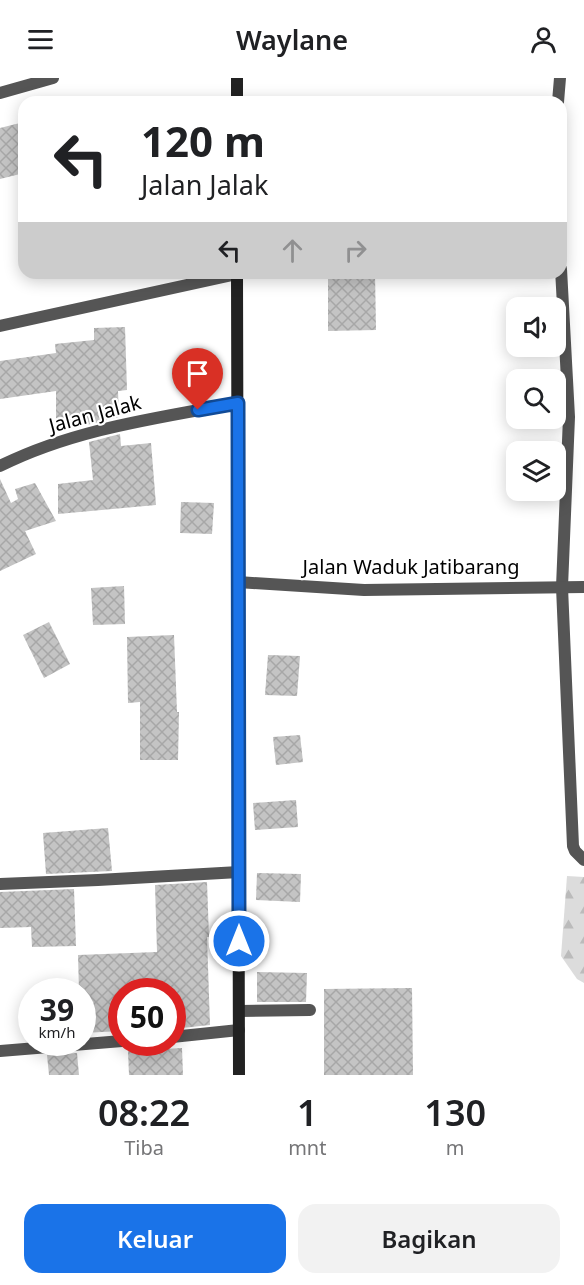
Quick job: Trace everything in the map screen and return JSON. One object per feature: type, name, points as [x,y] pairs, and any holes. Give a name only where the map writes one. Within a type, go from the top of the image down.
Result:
[{"type":"main road","points":[[237,78],[237,96]]},
{"type":"main road","points":[[237,279],[239,1075]]},
{"type":"street","points":[[0,93],[53,78]]},
{"type":"street","points":[[558,96],[560,78]]},
{"type":"street","points":[[0,326],[210,279]]},
{"type":"street","points":[[562,279],[569,417],[562,587],[573,846],[584,860]]},
{"type":"street","name":"Jalan Jalak","points":[[0,466],[27,453],[118,425],[238,403]]},
{"type":"street","name":"Jalan Waduk Jatibarang","points":[[238,582],[364,590],[584,587]]},
{"type":"street","points":[[0,884],[238,872]]},
{"type":"street","points":[[239,1011],[310,1010]]},
{"type":"street","points":[[186,1035],[239,1030]]},
{"type":"street","points":[[0,1051],[108,1042]]},
{"type":"green space","points":[[567,876],[584,877],[584,983],[577,979],[561,956]]},
{"type":"building","points":[[18,124],[18,174],[0,179],[0,128]]},
{"type":"building","points":[[328,279],[375,279],[376,330],[328,331]]},
{"type":"building","points":[[125,327],[127,390],[118,391],[119,417],[87,425],[56,426],[56,391],[0,399],[0,361],[56,353],[55,344],[94,340],[94,328]]},
{"type":"building","points":[[120,434],[121,446],[151,443],[156,505],[58,514],[58,484],[93,480],[89,442]]},
{"type":"building","points":[[0,479],[11,503],[18,499],[15,489],[35,483],[56,521],[25,531],[36,554],[0,571]]},
{"type":"building","points":[[181,502],[214,503],[212,534],[180,533]]},
{"type":"building","points":[[124,586],[125,624],[93,625],[91,588]]},
{"type":"building","points":[[49,622],[70,664],[44,678],[23,635]]},
{"type":"building","points":[[174,635],[177,712],[179,712],[178,760],[140,760],[140,702],[128,703],[127,637]]},
{"type":"building","points":[[268,655],[300,656],[297,696],[265,695]]},
{"type":"building","points":[[300,735],[303,762],[276,765],[273,737]]},
{"type":"building","points":[[296,800],[298,827],[255,830],[253,803]]},
{"type":"building","points":[[108,828],[112,871],[46,874],[43,833]]},
{"type":"building","points":[[257,873],[301,874],[300,902],[256,900]]},
{"type":"building","points":[[207,882],[210,1025],[186,1028],[186,978],[108,978],[108,1032],[96,1032],[96,978],[79,978],[78,955],[157,952],[155,885]]},
{"type":"building","points":[[74,889],[76,946],[32,947],[31,927],[0,928],[0,892]]},
{"type":"building","points":[[257,972],[307,973],[306,1002],[257,1002]]},
{"type":"building","points":[[412,988],[413,1075],[324,1075],[324,989]]},
{"type":"building","points":[[47,1056],[77,1056],[79,1075],[49,1075]]},
{"type":"building","points":[[128,1056],[182,1056],[183,1075],[129,1075]]},
{"type":"route","points":[[198,410],[238,403],[239,941]]}]
